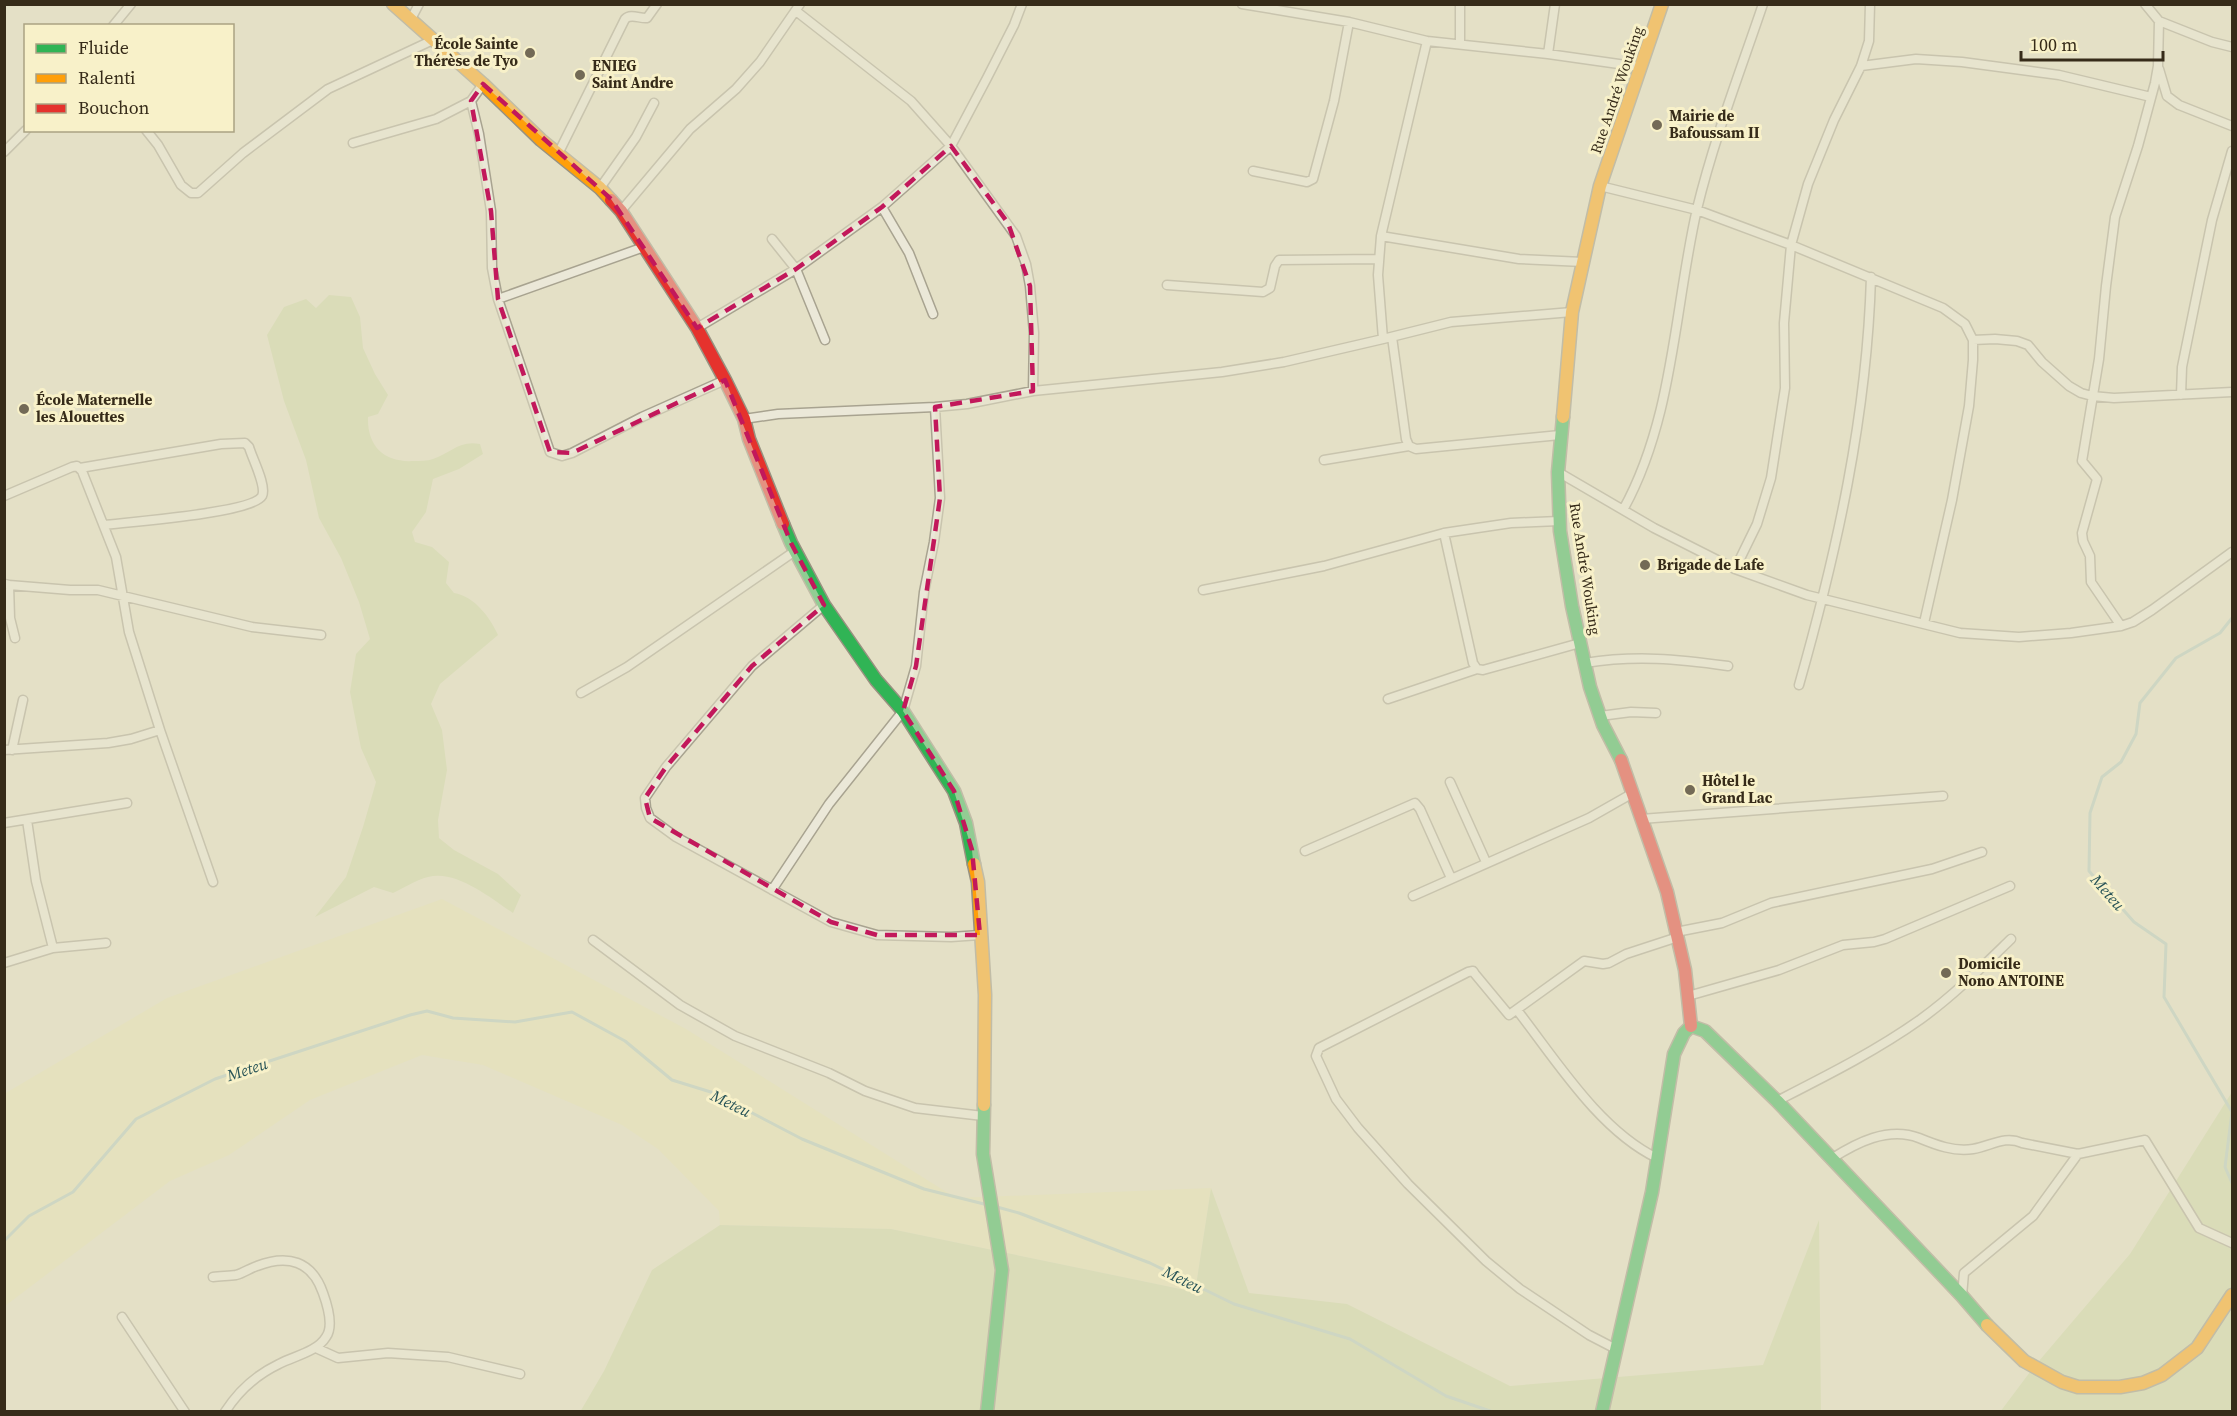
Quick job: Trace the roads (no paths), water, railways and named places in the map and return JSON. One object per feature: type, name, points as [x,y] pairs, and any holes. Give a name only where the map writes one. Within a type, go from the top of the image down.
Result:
[{"type":"street","points":[[115,24],[130,4]]},
{"type":"street","points":[[393,4],[558,154],[600,188],[621,211],[696,328],[725,380],[744,419],[749,439],[795,551],[824,605],[876,680],[903,711],[954,791],[966,823],[978,882],[985,994],[983,1154],[1002,1270],[987,1412]]},
{"type":"street","points":[[410,21],[419,4]]},
{"type":"street","points":[[558,154],[625,19],[632,16],[647,18],[657,4]]},
{"type":"street","points":[[696,328],[796,269],[882,207],[951,146],[998,57],[1022,4]]},
{"type":"street","points":[[1242,4],[1349,22],[1427,41],[1461,43],[1640,67]]},
{"type":"street","points":[[1460,4],[1461,43]]},
{"type":"street","points":[[1548,54],[1555,4]]},
{"type":"street","name":"Rue André Wouking","points":[[1662,4],[1600,186],[1572,312],[1560,435],[1559,520],[1572,606],[1585,663],[1600,716],[1621,760],[1664,881],[1677,935],[1691,1026]]},
{"type":"street","points":[[1623,510],[1632,494],[1662,405],[1697,210],[1713,152],[1763,4]]},
{"type":"street","points":[[1735,569],[1757,524],[1771,478],[1785,388],[1784,323],[1791,244],[1808,184],[1834,120],[1861,66],[1869,41],[1869,4]]},
{"type":"street","points":[[2145,4],[2159,21],[2212,42],[2232,47]]},
{"type":"street","points":[[621,211],[690,129],[736,89],[760,62],[798,8],[911,101],[951,146],[1016,236],[1026,264],[1034,333],[1033,391]]},
{"type":"street","points":[[2121,626],[2091,582],[2091,556],[2083,541],[2082,533],[2097,479],[2082,461],[2099,359],[2115,218],[2138,146],[2158,66],[2159,21]]},
{"type":"street","points":[[1253,171],[1307,182],[1313,179],[1334,101],[1349,22]]},
{"type":"street","points":[[148,132],[158,145],[181,185],[191,193],[198,193],[243,153],[328,89],[433,40]]},
{"type":"street","points":[[1409,446],[1378,275],[1381,236],[1427,41]]},
{"type":"street","points":[[1861,66],[1916,59],[1962,62],[2059,75],[2151,97]]},
{"type":"street","points":[[2158,66],[2167,96],[2179,105],[2232,126]]},
{"type":"street","points":[[353,143],[424,124],[471,101],[483,84]]},
{"type":"street","points":[[471,101],[479,134],[491,211],[492,268],[498,299],[544,440],[550,452],[562,456],[572,453],[642,417],[725,380]]},
{"type":"street","points":[[600,188],[636,137],[654,103]]},
{"type":"street","points":[[4,152],[24,132]]},
{"type":"street","points":[[2181,395],[2182,367],[2207,242],[2232,151]]},
{"type":"street","points":[[1600,186],[1697,210],[1791,244],[1956,316],[1965,324],[1973,340],[1970,406],[1952,500],[1924,623]]},
{"type":"street","points":[[882,207],[909,253],[933,314]]},
{"type":"street","points":[[1381,236],[1470,249],[1519,259],[1583,262]]},
{"type":"street","points":[[771,239],[796,269],[825,340]]},
{"type":"street","points":[[498,299],[644,247]]},
{"type":"street","points":[[1167,285],[1263,292],[1270,288],[1275,266],[1279,260],[1379,259]]},
{"type":"street","points":[[1799,685],[1824,597],[1842,515],[1863,391],[1869,338],[1871,277]]},
{"type":"street","points":[[744,419],[778,414],[967,404],[1033,391],[1222,372],[1284,362],[1451,322],[1572,312]]},
{"type":"street","points":[[1973,340],[1995,339],[2017,341],[2028,345],[2042,362],[2069,386],[2092,396],[2114,398],[2232,392]]},
{"type":"street","points":[[772,890],[829,804],[903,711],[916,666],[924,592],[940,498],[934,407]]},
{"type":"street","points":[[1324,460],[1409,446],[1416,449],[1560,435]]},
{"type":"street","points":[[4,496],[72,467],[80,468],[221,444],[245,442],[249,447],[263,490],[261,497],[250,505],[225,511],[104,525]]},
{"type":"street","points":[[80,468],[116,556],[129,632],[160,730],[213,882]]},
{"type":"street","points":[[1558,471],[1654,528],[1735,569],[1807,595],[1824,597],[1960,633],[2019,637],[2121,626],[2133,622],[2152,610],[2232,552]]},
{"type":"street","points":[[1203,590],[1323,566],[1444,533],[1511,523],[1559,520]]},
{"type":"street","points":[[1444,533],[1473,663],[1477,669]]},
{"type":"street","points":[[581,693],[627,667],[795,551]]},
{"type":"street","points":[[15,638],[10,618],[7,584],[70,590],[98,590],[252,627],[321,634]]},
{"type":"street","points":[[824,605],[752,666],[666,766],[645,798],[650,818],[676,837],[831,922],[877,935],[951,937],[980,935]]},
{"type":"street","points":[[1388,699],[1477,669],[1483,670],[1580,643]]},
{"type":"street","points":[[1585,663],[1619,657],[1658,657],[1728,666]]},
{"type":"street","points":[[23,700],[8,750],[119,741],[160,730]]},
{"type":"street","points":[[1600,716],[1631,712],[1656,713]]},
{"type":"street","points":[[1450,782],[1486,862]]},
{"type":"street","points":[[1413,896],[1581,822],[1633,793]]},
{"type":"street","points":[[1641,819],[1943,796]]},
{"type":"street","points":[[4,823],[127,804]]},
{"type":"street","points":[[1305,851],[1415,804],[1420,809],[1451,878]]},
{"type":"street","points":[[27,820],[36,881],[53,948]]},
{"type":"street","points":[[1616,1349],[1589,1335],[1529,1295],[1486,1261],[1408,1184],[1358,1128],[1336,1099],[1316,1056],[1319,1048],[1468,972],[1473,971],[1508,1013],[1512,1014],[1584,961],[1609,963],[1626,954],[1677,935],[1722,923],[1772,903],[1932,869],[1982,852]]},
{"type":"street","points":[[1688,996],[1779,970],[1843,945],[1885,939],[2010,886]]},
{"type":"street","points":[[1777,1101],[1836,1072],[1921,1019],[1958,990],[2011,939]]},
{"type":"street","points":[[593,940],[680,1005],[735,1036],[829,1073],[865,1091],[915,1108],[983,1116]]},
{"type":"street","points":[[4,963],[53,948],[106,943]]},
{"type":"street","points":[[1517,1010],[1602,1117],[1639,1149],[1657,1158]]},
{"type":"street","points":[[1602,1412],[1652,1192],[1674,1054],[1684,1033],[1691,1026],[1705,1031],[1777,1101],[1962,1296],[1997,1338],[2024,1361],[2062,1382],[2078,1387],[2098,1388],[2144,1383],[2162,1375],[2197,1348],[2232,1295]]},
{"type":"street","points":[[1831,1159],[1864,1140],[1902,1134],[1949,1148],[1973,1149],[2014,1139],[2022,1143],[2078,1154],[2145,1140],[2199,1228],[2232,1243]]},
{"type":"street","points":[[1962,1296],[1964,1273],[2032,1216],[2078,1154]]},
{"type":"street","points":[[213,1276],[237,1275],[259,1265],[286,1260],[305,1265],[318,1277],[325,1298],[330,1326],[327,1337],[316,1348],[279,1364],[248,1382],[225,1412]]},
{"type":"street","points":[[122,1317],[185,1412]]},
{"type":"street","points":[[316,1348],[338,1358],[388,1353],[448,1357],[520,1374]]},
{"type":"waterway","name":"Meteu","points":[[2232,618],[2220,633],[2176,658],[2140,703],[2136,734],[2121,762],[2102,777],[2090,813],[2089,871],[2134,922],[2166,944],[2164,997],[2232,1112],[2225,1167],[2232,1183]]},
{"type":"waterway","name":"Meteu","points":[[4,1241],[29,1216],[73,1192],[136,1119],[215,1079],[427,1011],[453,1018],[515,1022],[572,1012],[625,1041],[672,1080],[714,1093],[802,1139],[924,1189],[988,1205]]},
{"type":"waterway","name":"Meteu","points":[[997,1207],[1019,1213],[1150,1263],[1234,1304],[1350,1339],[1446,1396],[1493,1412]]},
{"type":"place","name":"École Sainte Thérèse de Tyo","points":[[530,53]]},
{"type":"place","name":"ENIEG Saint Andre","points":[[580,75]]},
{"type":"place","name":"Mairie de Bafoussam II","points":[[1657,125]]},
{"type":"place","name":"École Maternelle les Alouettes","points":[[24,409]]},
{"type":"place","name":"Brigade de Lafe","points":[[1645,565]]},
{"type":"place","name":"Hôtel le Grand Lac","points":[[1690,790]]},
{"type":"place","name":"Domicile Nono ANTOINE","points":[[1946,973]]}]
